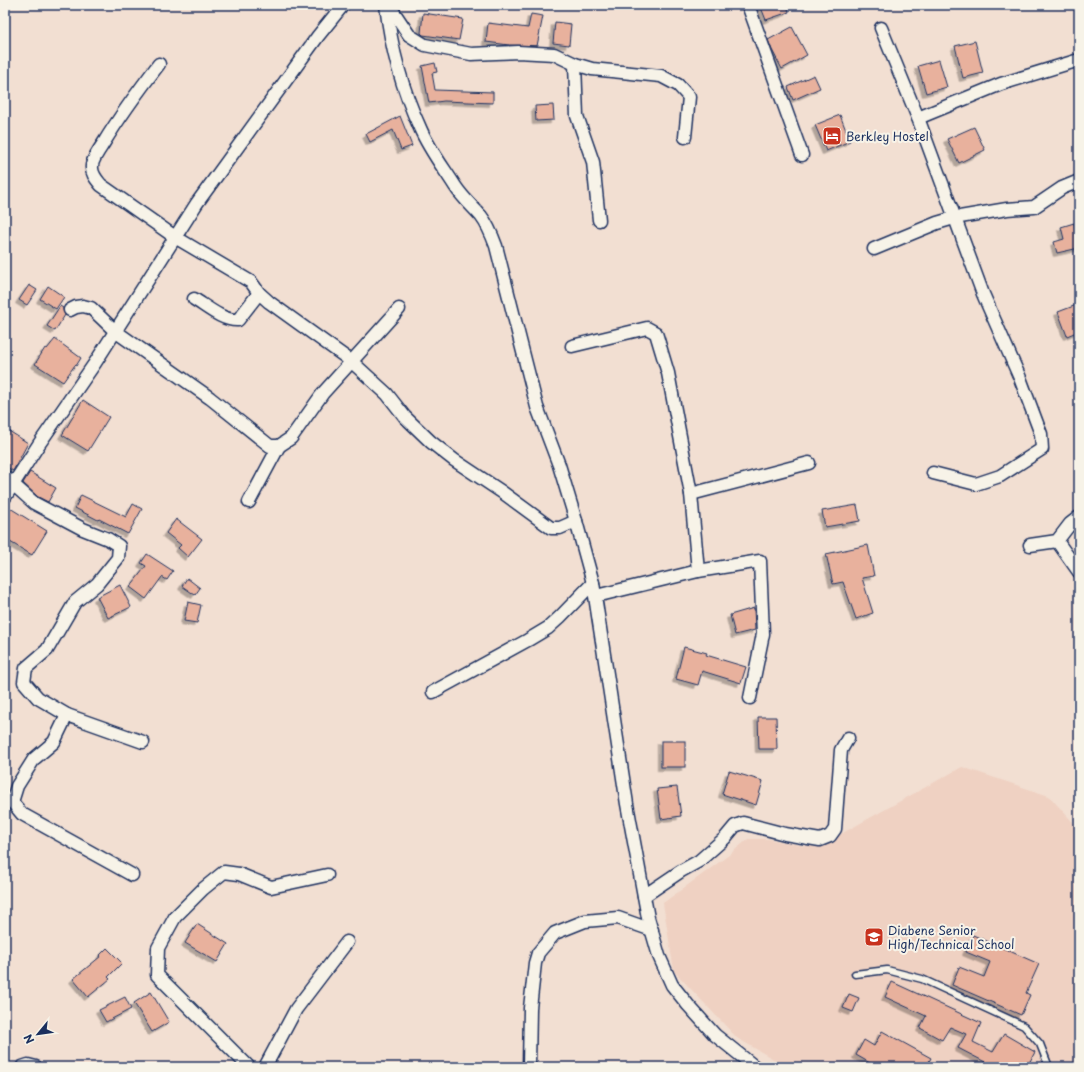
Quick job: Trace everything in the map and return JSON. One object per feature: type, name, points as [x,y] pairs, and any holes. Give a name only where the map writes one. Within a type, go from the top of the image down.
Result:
[{"type":"street","points":[[5,497],[9,480],[115,331],[197,203],[318,36],[343,5]]},
{"type":"street","points":[[388,5],[409,35],[425,45],[471,54],[518,52],[554,54],[575,64],[592,69],[661,76],[678,85],[689,97],[685,137]]},
{"type":"street","points":[[388,5],[390,34],[398,67],[420,129],[435,156],[462,196],[481,216],[491,231],[537,407],[576,521],[596,596],[617,744],[644,896],[658,956],[672,985],[688,1005],[715,1035],[755,1067]]},
{"type":"street","points":[[748,5],[802,155]]},
{"type":"street","points":[[881,28],[918,118],[983,294],[1023,385],[1041,434],[1042,449],[1000,476],[976,484],[932,473]]},
{"type":"street","points":[[918,118],[1001,84],[1079,60]]},
{"type":"street","points":[[159,64],[136,93],[99,150],[92,166],[94,177],[101,185],[175,237],[251,282],[259,293],[269,302],[351,361],[387,394],[405,417],[431,442],[454,460],[502,492],[551,528],[560,528],[576,521]]},
{"type":"street","points":[[575,64],[577,116],[593,162],[599,220]]},
{"type":"street","points":[[874,249],[954,218],[1034,207],[1062,188],[1079,181]]},
{"type":"street","points":[[194,298],[219,315],[233,321],[238,320],[259,293]]},
{"type":"street","points":[[70,310],[83,306],[91,308],[115,331],[210,398],[270,446],[279,446]]},
{"type":"street","points":[[249,502],[279,446],[291,438],[323,394],[399,308]]},
{"type":"street","points":[[572,346],[647,328],[656,333],[668,373],[691,494],[698,571]]},
{"type":"street","points":[[691,494],[809,463]]},
{"type":"street","points":[[9,480],[34,503],[83,529],[108,539],[118,546],[118,558],[97,584],[75,602],[47,650],[26,668],[24,682],[38,698],[67,715],[143,742]]},
{"type":"street","points":[[1030,545],[1057,541],[1070,524],[1079,517]]},
{"type":"street","points":[[1057,541],[1079,572]]},
{"type":"street","points":[[596,596],[698,571],[760,561],[763,634],[750,698]]},
{"type":"street","points":[[433,692],[548,628],[593,583]]},
{"type":"street","points":[[67,715],[54,742],[34,759],[17,786],[12,802],[22,814],[132,875]]},
{"type":"street","points":[[644,896],[681,871],[699,861],[725,838],[735,826],[743,823],[785,834],[820,840],[830,836],[835,829],[841,750],[848,738]]},
{"type":"street","points":[[249,1067],[157,975],[158,948],[175,917],[203,889],[224,872],[239,874],[272,887],[327,876]]},
{"type":"street","points":[[529,1067],[530,1008],[534,963],[538,953],[555,933],[585,921],[618,918],[652,930]]},
{"type":"street","points":[[265,1067],[296,1009],[347,942]]},
{"type":"street","points":[[22,1067],[28,1065],[36,1067]]},
{"type":"lane","points":[[855,974],[887,970],[922,978],[1024,1026],[1040,1044],[1049,1067]]},
{"type":"shaded area","name":"Diabene Senior High/Technical School","points":[[962,767],[1049,796],[1079,829],[1079,1067],[787,1067],[737,1038],[674,971],[663,903],[729,855],[748,839],[769,839],[805,846],[839,835]]},
{"type":"building","points":[[760,5],[787,5],[789,12],[766,20]]},
{"type":"building","points":[[423,13],[463,19],[459,40],[423,35],[421,33]]},
{"type":"building","points":[[531,14],[543,16],[537,46],[486,42],[488,23],[528,28]]},
{"type":"building","points":[[555,22],[571,24],[569,45],[553,43]]},
{"type":"building","points":[[792,27],[807,55],[782,69],[768,40]]},
{"type":"building","points":[[975,41],[983,73],[963,78],[955,46]]},
{"type":"building","points":[[939,60],[947,87],[926,93],[918,66]]},
{"type":"building","points":[[435,63],[437,72],[432,73],[435,90],[493,92],[493,103],[444,101],[429,103],[422,66]]},
{"type":"building","points":[[814,75],[820,88],[793,100],[788,87]]},
{"type":"building","points":[[553,105],[554,120],[536,121],[535,106]]},
{"type":"building","points":[[840,115],[850,141],[826,151],[815,125]]},
{"type":"building","points":[[400,116],[412,146],[401,150],[393,130],[370,142],[366,134]]},
{"type":"building","points":[[974,127],[985,150],[959,163],[947,139]]},
{"type":"building","points":[[1074,223],[1079,248],[1057,253],[1054,242],[1064,239],[1061,227]]},
{"type":"building","points":[[29,285],[37,290],[27,305],[19,300]]},
{"type":"building","points":[[48,286],[64,297],[56,309],[40,299]]},
{"type":"building","points":[[1079,304],[1079,331],[1067,336],[1058,312]]},
{"type":"building","points":[[60,306],[63,308],[65,315],[55,331],[47,326]]},
{"type":"building","points":[[55,339],[81,358],[63,382],[35,364],[45,348],[47,349]]},
{"type":"building","points":[[83,400],[109,417],[88,451],[62,435]]},
{"type":"building","points":[[9,431],[28,443],[13,471],[5,466],[5,439]]},
{"type":"building","points":[[30,472],[56,488],[48,502],[38,497],[23,483]]},
{"type":"building","points":[[81,495],[126,517],[133,504],[142,509],[128,534],[75,508]]},
{"type":"building","points":[[857,505],[860,521],[825,527],[822,511]]},
{"type":"building","points":[[10,508],[47,531],[32,555],[5,539],[5,517]]},
{"type":"building","points":[[176,519],[202,539],[188,557],[178,548],[181,545],[166,533]]},
{"type":"building","points":[[868,545],[874,576],[862,578],[873,613],[856,619],[843,582],[833,584],[826,554]]},
{"type":"building","points":[[147,554],[173,571],[167,580],[162,577],[146,599],[130,587],[146,566],[141,563]]},
{"type":"building","points":[[187,578],[200,588],[195,595],[182,586]]},
{"type":"building","points":[[120,585],[131,607],[108,618],[97,597]]},
{"type":"building","points":[[188,602],[201,605],[197,623],[184,621]]},
{"type":"building","points":[[754,608],[755,630],[735,635],[730,615]]},
{"type":"building","points":[[684,647],[707,653],[706,655],[746,667],[741,683],[702,671],[698,685],[676,679]]},
{"type":"building","points":[[758,717],[776,717],[777,749],[759,749]]},
{"type":"building","points":[[661,741],[685,741],[685,767],[661,767]]},
{"type":"building","points":[[729,771],[763,781],[756,805],[722,794]]},
{"type":"building","points":[[677,787],[681,816],[661,819],[657,789]]},
{"type":"building","points":[[197,924],[228,944],[217,962],[185,943]]},
{"type":"building","points":[[973,935],[1039,964],[1026,993],[1030,995],[1021,1015],[952,985],[959,967],[984,977],[990,962],[966,952]]},
{"type":"building","points":[[107,948],[122,963],[108,977],[110,979],[88,997],[73,979],[101,956],[100,955]]},
{"type":"building","points":[[892,982],[981,1023],[973,1042],[993,1052],[1004,1034],[1035,1052],[1027,1067],[983,1067],[985,1062],[958,1048],[966,1034],[950,1027],[942,1040],[920,1028],[926,1016],[885,997]]},
{"type":"building","points":[[151,992],[169,1022],[152,1032],[134,1003]]},
{"type":"building","points":[[849,994],[859,998],[853,1012],[843,1008]]},
{"type":"building","points":[[125,997],[131,1009],[106,1022],[99,1010]]},
{"type":"building","points":[[882,1031],[931,1058],[926,1067],[877,1067],[856,1055],[864,1040],[874,1046]]},
{"type":"place","name":"Berkley Hostel","points":[[832,136]]},
{"type":"place","name":"Diabene Senior High/Technical School","points":[[874,937]]}]
